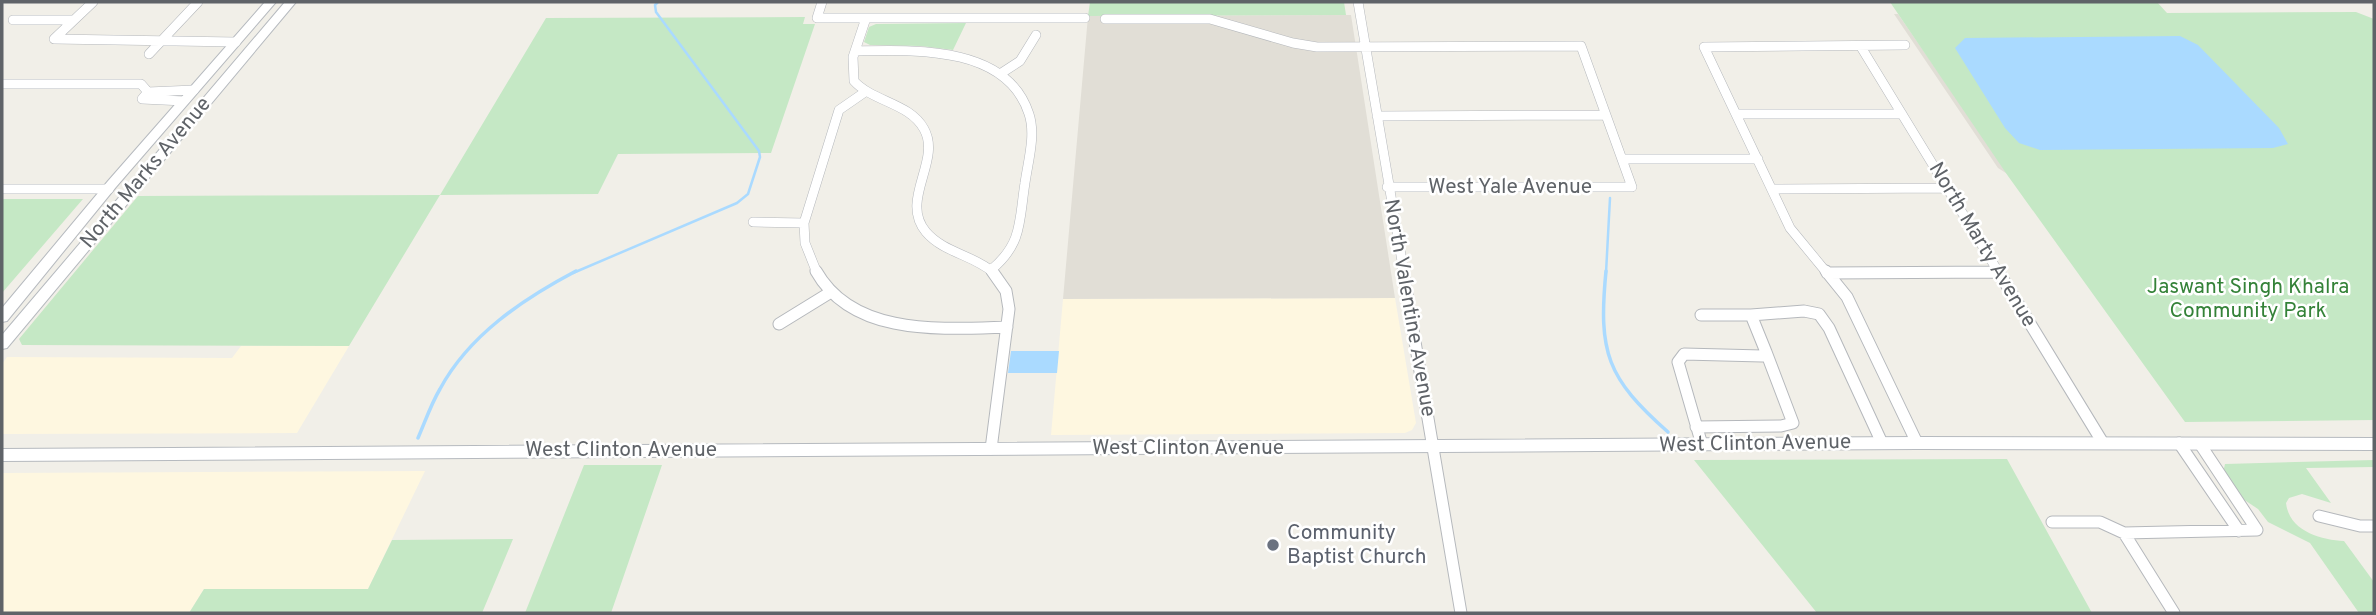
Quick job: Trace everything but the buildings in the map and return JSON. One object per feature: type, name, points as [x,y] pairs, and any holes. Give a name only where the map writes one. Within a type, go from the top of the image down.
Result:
[{"type":"main road","name":"North Marks Avenue","points":[[2,317],[108,189],[271,2]]},
{"type":"main road","name":"North Marks Avenue","points":[[2,344],[291,2]]},
{"type":"main road","points":[[255,19],[276,19]]},
{"type":"main road","name":"West Clinton Avenue","points":[[2,455],[1433,448],[1882,443],[2374,444]]},
{"type":"street","points":[[93,2],[54,39],[236,42]]},
{"type":"street","points":[[149,54],[198,2]]},
{"type":"street","points":[[822,2],[817,18],[1085,18]]},
{"type":"street","name":"North Valentine Avenue","points":[[1358,2],[1387,187],[1461,613]]},
{"type":"street","points":[[866,18],[851,73],[854,82],[865,92],[912,115],[925,128],[928,150],[916,205],[923,229],[937,242],[992,269],[1006,288],[1009,298],[991,449]]},
{"type":"street","points":[[1105,19],[1210,19],[1293,43],[1317,47],[1581,46],[1623,159],[1758,159]]},
{"type":"street","points":[[13,20],[74,20]]},
{"type":"street","points":[[1000,74],[1020,61],[1036,35]]},
{"type":"street","points":[[1905,45],[1704,47],[1790,228],[1847,297],[1917,443]]},
{"type":"street","name":"North Marty Avenue","points":[[1861,47],[2103,443]]},
{"type":"street","points":[[856,51],[936,52],[974,62],[1000,74],[1026,103],[1031,134],[1019,235],[1009,255],[992,269]]},
{"type":"street","points":[[2,84],[141,84],[148,92]]},
{"type":"street","points":[[158,101],[167,90]]},
{"type":"street","points":[[184,102],[142,99],[148,92],[194,90]]},
{"type":"street","points":[[865,92],[839,110],[804,223],[806,254],[812,269],[831,292],[866,314],[900,324],[941,328],[1007,327]]},
{"type":"street","points":[[1737,114],[1902,114]]},
{"type":"street","points":[[1377,116],[1605,115]]},
{"type":"street","name":"West Yale Avenue","points":[[1387,187],[1632,187],[1623,159]]},
{"type":"street","points":[[1772,189],[1948,188]]},
{"type":"street","points":[[2,189],[108,189]]},
{"type":"street","points":[[753,222],[804,223]]},
{"type":"street","points":[[1827,273],[1999,272]]},
{"type":"street","points":[[779,324],[831,292]]},
{"type":"street","points":[[1701,315],[1804,311],[1819,314],[1829,328],[1882,443]]},
{"type":"street","points":[[1696,427],[1781,426],[1793,423],[1751,315]]},
{"type":"street","points":[[1702,445],[1678,362],[1684,354],[1762,356],[1766,352]]},
{"type":"street","points":[[2179,443],[2239,531]]},
{"type":"street","points":[[2052,522],[2100,522],[2124,533],[2258,530],[2200,444]]},
{"type":"street","points":[[2319,516],[2360,526],[2374,526]]},
{"type":"street","points":[[2124,533],[2174,613]]},
{"type":"shaded area","points":[[1894,14],[1898,14],[2009,175],[1998,168]]},
{"type":"shaded area","points":[[1351,15],[1395,298],[1063,299],[1088,16]]},
{"type":"shaded area","points":[[1395,298],[1416,423],[1412,430],[1405,433],[1051,435],[1063,299]]},
{"type":"shaded area","points":[[241,346],[349,346],[297,433],[2,434],[2,364],[7,357],[232,358]]},
{"type":"shaded area","points":[[425,471],[368,589],[204,589],[189,613],[2,613],[2,473]]},
{"type":"green space","points":[[1090,2],[1344,2],[1346,15],[1088,16]]},
{"type":"green space","name":"Jaswant Singh Khalra Community Park","points":[[1890,2],[2157,2],[2167,13],[2356,12],[2374,19],[2374,420],[2185,422],[2008,176]]},
{"type":"green space","points":[[805,17],[803,24],[815,24],[771,153],[618,154],[598,194],[440,195],[546,18]]},
{"type":"green space","points":[[966,23],[953,50],[870,45],[864,42],[869,27],[876,24]]},
{"type":"green space","points":[[440,195],[349,346],[22,345],[19,339],[138,196]]},
{"type":"green space","points":[[2,199],[83,199],[2,293]]},
{"type":"green space","points":[[2007,459],[2092,613],[1817,613],[1694,460]]},
{"type":"green space","points":[[2374,460],[2374,467],[2306,468],[2331,503],[2302,494],[2289,498],[2286,503],[2288,513],[2300,527],[2316,536],[2344,541],[2374,582],[2374,613],[2359,613],[2310,543],[2268,522],[2258,509],[2243,499],[2223,473],[2225,464]]},
{"type":"green space","points":[[584,465],[662,465],[611,613],[525,613]]},
{"type":"green space","points":[[513,539],[482,613],[189,613],[204,589],[368,589],[392,540]]},
{"type":"water","points":[[2180,36],[2198,45],[2279,128],[2288,144],[2273,148],[2040,150],[2019,143],[2005,128],[1955,48],[1965,38]]},
{"type":"water","points":[[1011,351],[1059,351],[1057,373],[1008,373]]},
{"type":"waterway","points":[[573,273],[737,203],[748,194],[760,157],[759,151],[656,12],[655,5],[658,2]]},
{"type":"waterway","points":[[1606,273],[1610,198]]},
{"type":"waterway","points":[[418,438],[437,395],[452,370],[482,335],[517,306],[576,271]]},
{"type":"waterway","points":[[1606,271],[1604,323],[1611,362],[1631,396],[1668,432]]},
{"type":"place","name":"Community Baptist Church","points":[[1273,545]]}]
